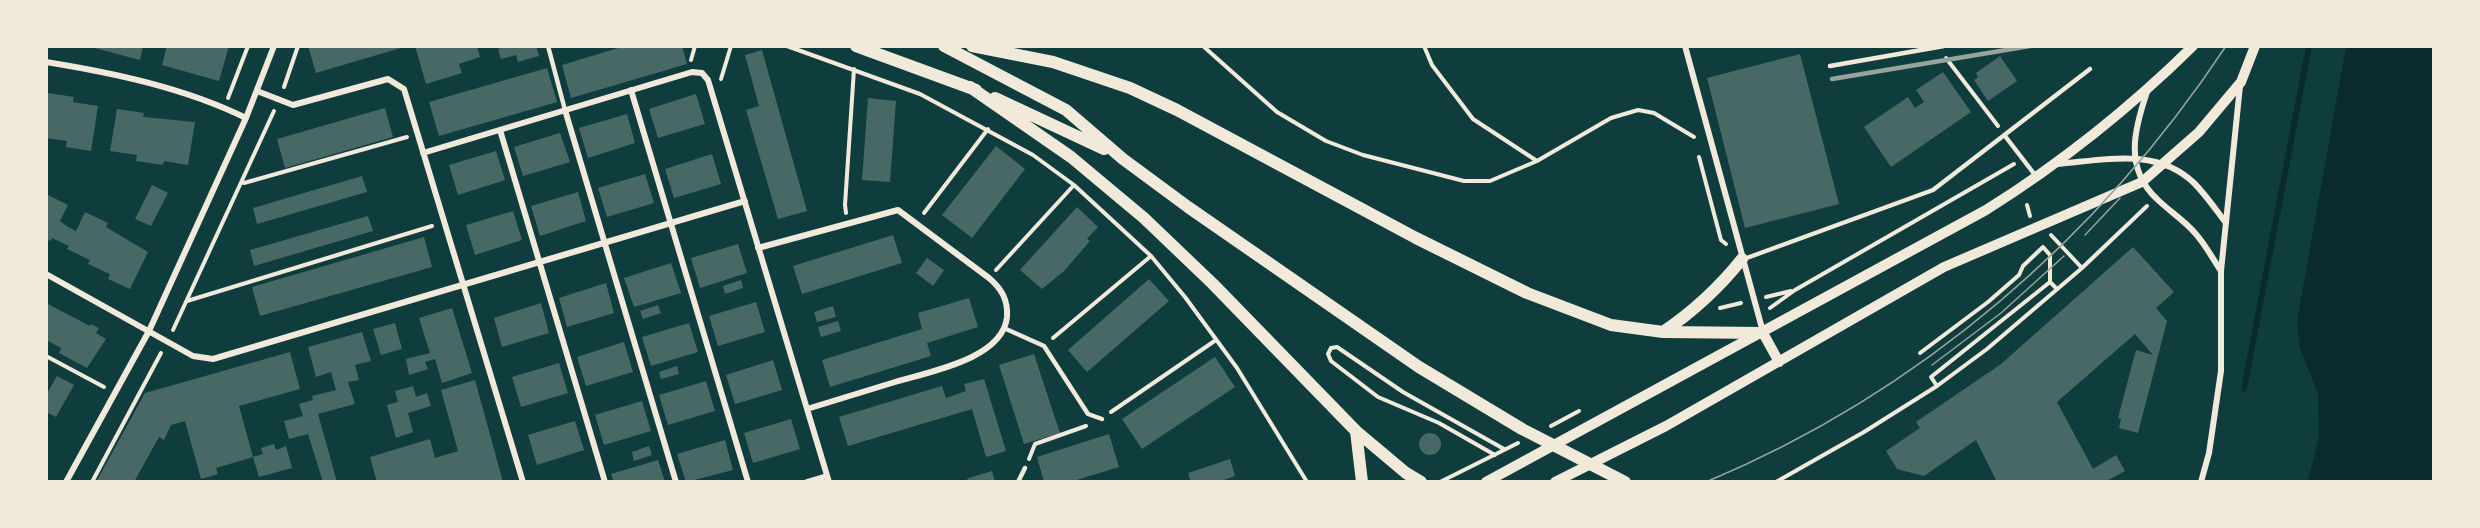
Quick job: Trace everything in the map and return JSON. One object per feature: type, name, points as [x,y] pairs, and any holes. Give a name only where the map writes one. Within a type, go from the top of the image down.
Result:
[{"type":"main road","points":[[856,46],[970,87],[1059,126],[1123,159]]},
{"type":"main road","points":[[944,46],[1066,110],[1123,159],[1419,367],[1522,429],[1624,482]]},
{"type":"main road","points":[[972,46],[1053,62],[1130,88],[1177,110],[1416,238],[1527,294],[1611,325],[1663,332],[1763,333]]},
{"type":"main road","points":[[970,87],[1071,157],[1144,218],[1221,292],[1356,431],[1406,473],[1421,482]]},
{"type":"main road","points":[[1663,332],[1693,311],[1717,289],[1742,259]]},
{"type":"main road","points":[[1356,431],[1362,482]]},
{"type":"street","points":[[66,482],[149,332],[246,118],[274,46]]},
{"type":"street","points":[[1685,46],[1753,300],[1763,333],[1779,362]]},
{"type":"street","points":[[1486,482],[1986,210],[2056,164],[2147,91],[2193,46]]},
{"type":"street","points":[[2201,482],[2209,453],[2221,371],[2222,271],[2241,82],[2255,46]]},
{"type":"street","points":[[46,62],[107,72],[225,107],[246,118]]},
{"type":"street","points":[[423,153],[692,72],[702,73],[708,80],[828,478],[807,482]]},
{"type":"street","points":[[257,91],[293,105],[388,79],[404,89],[524,482]]},
{"type":"street","points":[[1555,482],[1666,426],[1944,267],[2142,182],[2199,132],[2241,82]]},
{"type":"street","points":[[632,90],[748,482]]},
{"type":"street","points":[[2147,91],[2138,119],[2134,158],[2142,182],[2155,198],[2195,232],[2222,271]]},
{"type":"street","points":[[565,110],[676,482]]},
{"type":"street","points":[[500,130],[605,482]]},
{"type":"street","points":[[2056,164],[2134,158],[2165,164],[2194,183],[2226,223]]},
{"type":"street","points":[[46,274],[193,356],[213,359],[744,201]]},
{"type":"street","points":[[759,248],[898,210],[1001,288],[1008,307],[1006,329],[984,351],[960,362],[807,409]]},
{"type":"lane","points":[[548,46],[565,110]]},
{"type":"lane","points":[[1830,66],[1941,47]]},
{"type":"lane","points":[[1742,259],[1933,190],[2090,69]]},
{"type":"lane","points":[[2005,136],[2037,178]]},
{"type":"lane","points":[[1006,329],[1044,346],[1088,414],[1102,419]]},
{"type":"lane","points":[[1018,482],[1025,468]]},
{"type":"path","points":[[225,107],[248,46]]},
{"type":"path","points":[[92,482],[167,342],[243,183],[279,100],[298,46]]},
{"type":"path","points":[[711,90],[719,86],[731,46]]},
{"type":"path","points":[[787,46],[920,94],[1033,155],[1074,185],[1151,256],[1237,368],[1307,482]]},
{"type":"path","points":[[1203,46],[1277,112],[1326,141],[1363,155],[1464,181],[1490,181],[1537,161],[1611,118],[1638,110],[1654,113],[1694,137]]},
{"type":"path","points":[[1424,46],[1432,65],[1473,119],[1537,161]]},
{"type":"path","points":[[1941,47],[2005,136]]},
{"type":"path","points":[[849,222],[845,205],[854,69]]},
{"type":"path","points":[[917,224],[988,129]]},
{"type":"path","points":[[243,183],[418,134]]},
{"type":"path","points":[[1707,333],[1717,308],[1795,290],[2006,169]]},
{"type":"path","points":[[989,278],[1074,185]]},
{"type":"path","points":[[1776,482],[1864,432],[1937,386],[1987,349],[2057,289],[2155,198]]},
{"type":"path","points":[[2027,204],[2035,237],[2050,255],[2050,282],[2057,289]]},
{"type":"path","points":[[186,302],[444,222]]},
{"type":"path","points":[[1920,353],[1989,302],[2019,275],[2022,266],[2043,247]]},
{"type":"path","points":[[1044,346],[1151,256]]},
{"type":"path","points":[[1937,386],[1931,377],[2050,282]]},
{"type":"path","points":[[1025,468],[1035,444],[1102,419],[1216,340]]},
{"type":"path","points":[[1495,454],[1439,423],[1378,397],[1330,361],[1328,354],[1331,348],[1337,347],[1403,392],[1514,455]]},
{"type":"path","points":[[46,356],[115,393]]},
{"type":"path","points":[[1545,429],[1586,408]]},
{"type":"path","points":[[1440,482],[1525,439]]},
{"type":"water","points":[[2346,47],[2433,47],[2433,481],[2308,481],[2319,437],[2318,394],[2300,348],[2297,321]]},
{"type":"building","points":[[87,46],[143,46],[140,60]]},
{"type":"building","points":[[167,46],[229,46],[219,81],[162,65]]},
{"type":"building","points":[[308,46],[404,46],[404,47],[316,73]]},
{"type":"building","points":[[415,46],[477,46],[480,57],[459,64],[462,73],[426,84]]},
{"type":"building","points":[[505,46],[536,46],[539,56],[518,62],[516,55],[501,59],[498,49]]},
{"type":"building","points":[[625,46],[682,46],[687,64],[571,98],[562,65]]},
{"type":"building","points":[[762,50],[807,211],[778,219],[746,110],[759,106],[745,55]]},
{"type":"building","points":[[1800,54],[1839,204],[1745,228],[1707,78]]},
{"type":"building","points":[[2000,56],[2017,81],[1988,101],[1974,80],[1978,77],[1976,73]]},
{"type":"building","points":[[547,68],[557,102],[439,136],[429,102]]},
{"type":"building","points":[[1943,72],[1971,112],[1891,167],[1864,127],[1908,97],[1915,108],[1924,102],[1916,90]]},
{"type":"building","points":[[48,93],[74,97],[73,102],[98,106],[91,151],[66,147],[67,141],[46,138]]},
{"type":"building","points":[[696,94],[705,124],[658,138],[649,109]]},
{"type":"building","points":[[868,98],[896,101],[890,182],[862,180]]},
{"type":"building","points":[[385,108],[393,137],[285,168],[277,139]]},
{"type":"building","points":[[117,109],[144,113],[143,117],[195,122],[188,165],[164,161],[163,165],[136,161],[137,155],[110,151]]},
{"type":"building","points":[[627,114],[635,143],[588,158],[579,128]]},
{"type":"building","points":[[560,133],[570,162],[523,176],[514,147]]},
{"type":"building","points":[[996,146],[1025,169],[972,238],[942,215]]},
{"type":"building","points":[[496,151],[505,180],[458,195],[449,165]]},
{"type":"building","points":[[712,154],[721,184],[674,198],[665,169]]},
{"type":"building","points":[[645,174],[654,203],[607,217],[598,188]]},
{"type":"building","points":[[362,176],[367,192],[257,224],[253,208]]},
{"type":"building","points":[[152,185],[168,193],[151,226],[135,219]]},
{"type":"building","points":[[578,192],[586,221],[540,236],[531,206]]},
{"type":"building","points":[[46,194],[68,205],[60,221],[68,227],[76,231],[85,212],[108,223],[106,227],[148,252],[130,289],[108,279],[110,274],[88,264],[90,260],[67,249],[69,246],[52,238],[51,241],[46,239]]},
{"type":"building","points":[[1077,207],[1098,227],[1087,239],[1090,241],[1064,271],[1042,289],[1020,270]]},
{"type":"building","points":[[513,211],[522,240],[475,255],[466,225]]},
{"type":"building","points":[[368,216],[373,231],[254,266],[250,250]]},
{"type":"building","points":[[893,235],[902,263],[802,294],[793,266]]},
{"type":"building","points":[[424,237],[432,267],[260,316],[252,287]]},
{"type":"building","points":[[738,244],[747,273],[700,288],[691,258]]},
{"type":"building","points":[[2133,247],[2174,292],[2156,308],[2167,321],[2138,433],[2119,428],[2121,419],[2118,418],[2136,350],[2153,355],[2135,334],[2057,402],[2093,469],[2116,455],[2125,471],[2105,482],[1997,482],[1976,440],[1924,476],[1897,469],[1886,451],[1920,428],[1916,422],[2001,364]]},
{"type":"building","points":[[927,258],[944,270],[933,286],[916,273]]},
{"type":"building","points":[[671,263],[681,293],[634,307],[624,278]]},
{"type":"building","points":[[1149,279],[1169,301],[1087,372],[1068,350]]},
{"type":"building","points":[[741,280],[743,288],[725,294],[723,286]]},
{"type":"building","points":[[606,283],[614,313],[567,327],[559,298]]},
{"type":"building","points":[[969,298],[978,327],[927,343],[931,356],[830,387],[822,360],[922,329],[918,313]]},
{"type":"building","points":[[756,302],[765,332],[718,346],[709,316]]},
{"type":"building","points":[[46,303],[90,326],[91,324],[99,328],[96,333],[106,339],[87,368],[59,353],[61,348],[46,340]]},
{"type":"building","points":[[541,303],[549,333],[502,347],[494,318]]},
{"type":"building","points":[[658,305],[661,313],[643,319],[640,311]]},
{"type":"building","points":[[833,306],[836,317],[817,322],[814,312]]},
{"type":"building","points":[[452,308],[472,373],[442,383],[435,359],[425,362],[428,369],[409,375],[406,359],[430,353],[419,318]]},
{"type":"building","points":[[838,321],[841,331],[821,337],[818,327]]},
{"type":"building","points":[[395,323],[402,349],[381,355],[373,329]]},
{"type":"building","points":[[689,323],[698,352],[651,366],[642,337]]},
{"type":"building","points":[[362,332],[371,361],[355,365],[359,380],[348,382],[355,404],[318,414],[337,482],[323,482],[308,434],[289,439],[284,421],[303,416],[299,404],[313,400],[312,396],[336,390],[331,372],[316,377],[308,347]]},
{"type":"building","points":[[624,342],[633,372],[586,386],[577,357]]},
{"type":"building","points":[[290,352],[300,389],[239,406],[253,457],[216,468],[218,474],[201,479],[185,421],[171,425],[164,440],[159,437],[134,482],[96,482],[145,393]]},
{"type":"building","points":[[1034,354],[1060,433],[1024,444],[999,365]]},
{"type":"building","points":[[1215,357],[1235,387],[1142,449],[1122,419]]},
{"type":"building","points":[[773,360],[782,390],[735,404],[726,375]]},
{"type":"building","points":[[559,363],[568,393],[521,407],[512,377]]},
{"type":"building","points":[[677,366],[679,374],[661,379],[659,372]]},
{"type":"building","points":[[57,376],[74,385],[56,417],[46,412],[46,395]]},
{"type":"building","points":[[984,379],[1006,451],[986,457],[972,409],[848,446],[839,417],[942,386],[946,398],[966,391],[964,384]]},
{"type":"building","points":[[475,380],[503,482],[377,482],[370,457],[430,439],[435,458],[458,451],[441,390]]},
{"type":"building","points":[[706,381],[715,411],[668,425],[659,395]]},
{"type":"building","points":[[413,386],[416,397],[427,393],[431,406],[408,413],[413,432],[396,438],[387,405],[398,402],[395,391]]},
{"type":"building","points":[[642,401],[651,431],[604,445],[595,415]]},
{"type":"building","points":[[791,419],[800,449],[753,463],[744,433]]},
{"type":"building","points":[[575,421],[584,450],[537,465],[528,435]]},
{"type":"building","points":[[1430,433],[1438,436],[1441,444],[1438,452],[1430,455],[1422,452],[1419,444],[1422,436]]},
{"type":"building","points":[[1109,434],[1119,467],[1070,482],[1044,482],[1037,457]]},
{"type":"building","points":[[725,440],[733,470],[686,482],[677,454]]},
{"type":"building","points":[[274,444],[276,450],[286,446],[292,468],[259,477],[253,457],[263,454],[261,448]]},
{"type":"building","points":[[649,446],[652,455],[634,461],[632,452]]},
{"type":"building","points":[[1230,459],[1235,476],[1218,482],[1191,482],[1188,473]]},
{"type":"building","points":[[658,460],[665,482],[614,482],[611,474]]},
{"type":"building","points":[[992,471],[995,482],[964,482],[969,478]]},
{"type":"waterway","points":[[2244,389],[2309,46]]},
{"type":"tram line","points":[[1706,482],[1784,446],[1859,403],[1931,356],[1998,303],[2062,245],[2121,183],[2176,116],[2226,46]]},
{"type":"tram line","points":[[2085,235],[2120,198]]},
{"type":"tram line","points":[[1932,365],[2001,313],[2064,256]]},
{"type":"railway","points":[[1832,79],[2030,46]]}]
